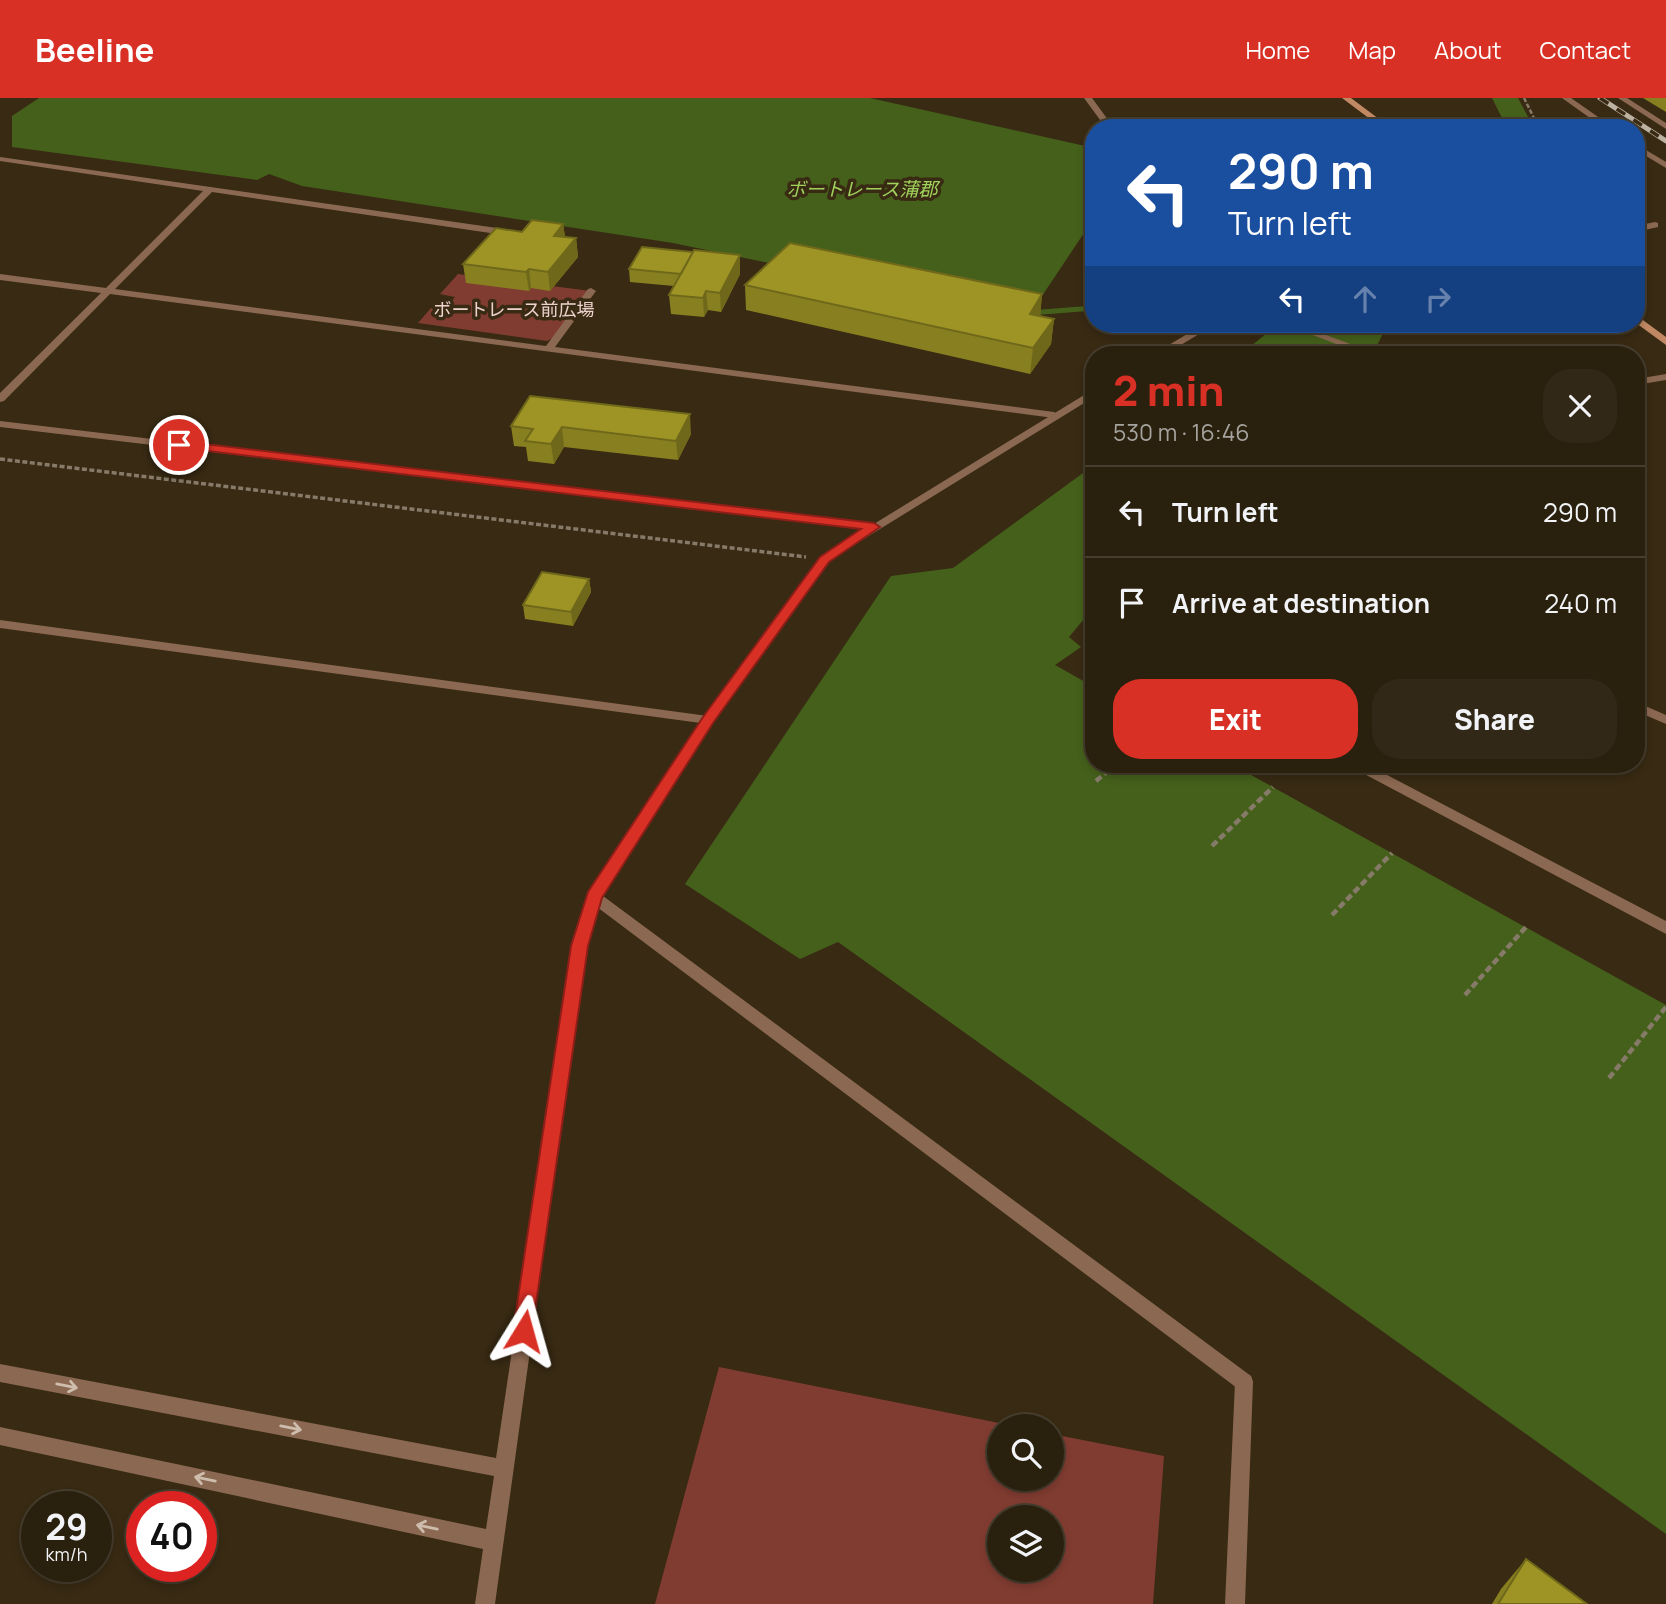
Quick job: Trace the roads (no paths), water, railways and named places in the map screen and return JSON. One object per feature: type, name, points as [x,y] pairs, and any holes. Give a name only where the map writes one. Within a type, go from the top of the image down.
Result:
[{"type":"main road","points":[[1346,98],[1375,119]]},
{"type":"main road","points":[[1645,325],[1666,342]]},
{"type":"street","points":[[1088,98],[1103,119]]},
{"type":"street","points":[[1566,98],[1597,119]]},
{"type":"street","points":[[1622,98],[1666,127]]},
{"type":"street","points":[[1645,152],[1666,166]]},
{"type":"street","points":[[0,159],[497,231]]},
{"type":"street","points":[[0,399],[209,190]]},
{"type":"street","points":[[1645,227],[1655,225]]},
{"type":"street","points":[[0,277],[1054,415]]},
{"type":"street","points":[[550,348],[591,291]]},
{"type":"street","points":[[1173,346],[1195,333]]},
{"type":"street","points":[[1314,333],[1349,346]]},
{"type":"street","points":[[1645,380],[1666,377]]},
{"type":"street","points":[[485,1604],[579,946],[594,897],[708,720],[824,559],[1085,397]]},
{"type":"street","points":[[0,424],[874,527]]},
{"type":"street","points":[[0,624],[708,720]]},
{"type":"street","points":[[1645,710],[1666,720]]},
{"type":"street","points":[[1373,773],[1666,928]]},
{"type":"street","points":[[594,897],[1244,1382],[1235,1604]]},
{"type":"street","points":[[0,1373],[504,1469]]},
{"type":"street","points":[[0,1436],[494,1541]]},
{"type":"water","name":"ボートレース蒲郡","points":[[39,98],[870,98],[1085,146],[1085,232],[1028,317],[673,243],[302,186],[269,174],[257,180],[12,147],[12,116]]},
{"type":"water","points":[[1267,333],[1383,333],[1377,346],[1251,346]]},
{"type":"water","points":[[1085,472],[1085,618],[1069,637],[1081,647],[1055,665],[1085,682],[1085,773],[1247,773],[1666,1005],[1666,1534],[838,942],[800,959],[685,884],[891,576],[953,568]]},
{"type":"waterway","points":[[1505,98],[1516,119]]},
{"type":"waterway","points":[[1030,313],[1085,309]]},
{"type":"railway","points":[[1600,98],[1632,119]]},
{"type":"railway","points":[[1645,127],[1666,141]]},
{"type":"park label","name":"ボートレース前広場","points":[[514,309]]}]
